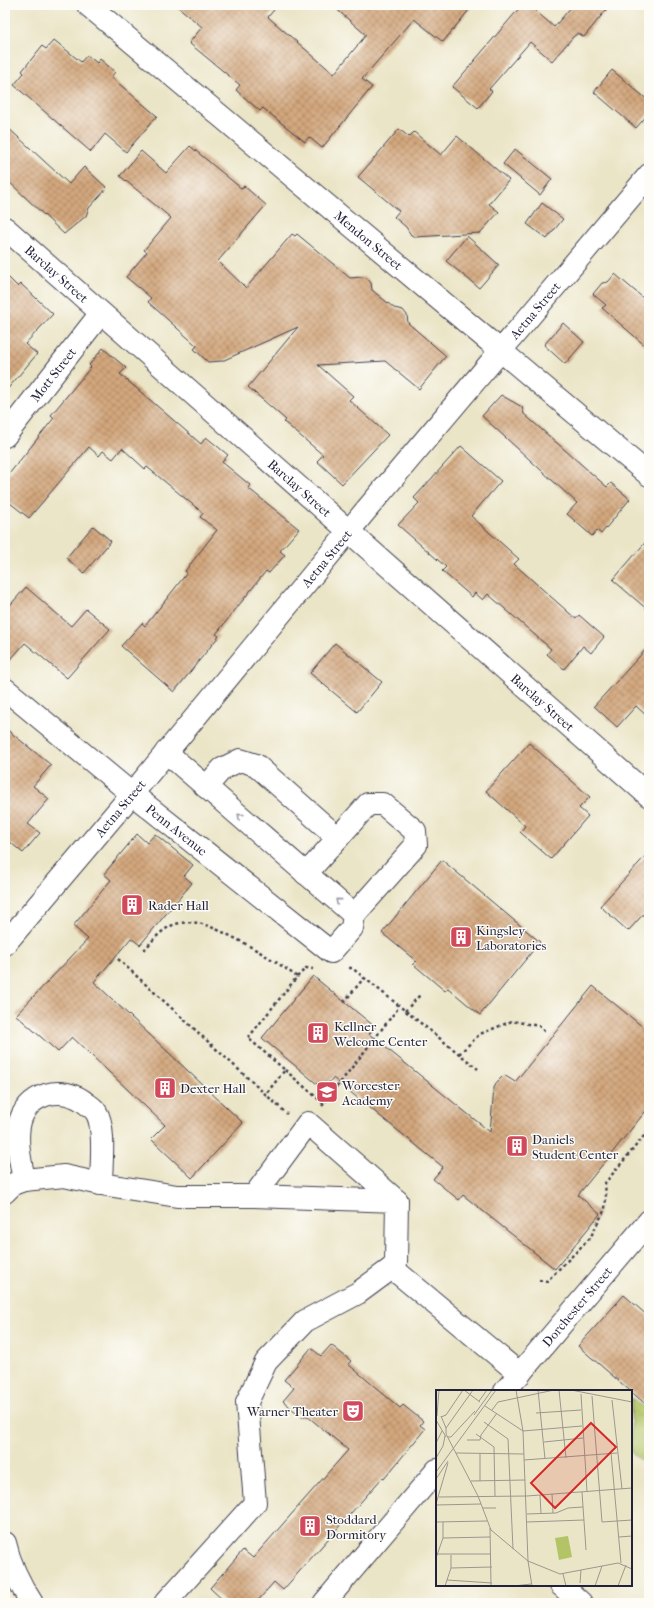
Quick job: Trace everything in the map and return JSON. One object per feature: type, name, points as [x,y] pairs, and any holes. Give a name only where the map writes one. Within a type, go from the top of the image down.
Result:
[{"type":"street","name":"Mendon Street","points":[[88,5],[649,475]]},
{"type":"street","name":"Aetna Street","points":[[5,944],[132,794],[349,530],[649,175]]},
{"type":"street","name":"Barclay Street","points":[[5,228],[649,796]]},
{"type":"street","name":"Mott Street","points":[[5,436],[102,313]]},
{"type":"street","name":"Penn Avenue","points":[[5,689],[132,794],[331,952],[352,928],[354,916]]},
{"type":"street","points":[[166,752],[354,916],[416,845],[414,831],[383,804],[368,804],[306,874]]},
{"type":"street","points":[[206,787],[222,769],[240,760],[256,765],[338,838]]},
{"type":"street","points":[[24,1180],[19,1145],[19,1125],[26,1109],[36,1098],[54,1092],[71,1094],[84,1101],[96,1112],[101,1129],[101,1184]]},
{"type":"street","points":[[254,1196],[306,1126],[397,1201]]},
{"type":"street","points":[[5,1192],[13,1184],[24,1180],[64,1176],[101,1184],[177,1196],[254,1196],[397,1201]]},
{"type":"street","points":[[165,1603],[256,1503],[247,1402],[266,1362],[305,1321],[358,1293],[392,1268],[396,1263],[397,1201]]},
{"type":"street","name":"Dorchester Street","points":[[506,1390],[649,1221]]},
{"type":"street","points":[[392,1268],[520,1374]]},
{"type":"street","points":[[324,1603],[436,1472]]},
{"type":"street","points":[[5,1543],[8,1555],[22,1588],[32,1603]]},
{"type":"street","points":[[562,1586],[581,1603]]},
{"type":"path","points":[[144,950],[161,931],[179,923],[199,923],[224,933],[271,958],[284,966],[297,977]]},
{"type":"path","points":[[118,959],[265,1095],[306,1126],[400,1007]]},
{"type":"path","points":[[318,970],[306,968],[248,1038],[323,1104]]},
{"type":"path","points":[[345,969],[352,968],[478,1069]]},
{"type":"path","points":[[344,1002],[364,978]]},
{"type":"path","points":[[405,1011],[420,995]]},
{"type":"path","points":[[459,1054],[480,1034],[512,1021],[539,1026],[546,1032]]},
{"type":"path","points":[[265,1095],[285,1070]]},
{"type":"path","points":[[539,1280],[547,1281],[590,1238],[604,1210],[606,1197],[605,1183],[649,1130]]},
{"type":"green space","points":[[632,1399],[649,1412],[649,1464],[647,1466],[632,1453]]},
{"type":"building","points":[[176,5],[278,5],[268,17],[334,74],[366,35],[332,5],[473,5],[443,42],[414,19],[362,79],[372,87],[322,148],[309,137],[305,142],[263,108],[260,111],[236,90],[240,85],[189,43],[202,27]]},
{"type":"building","points":[[522,5],[529,5],[554,27],[573,5],[610,5],[584,37],[578,33],[552,61],[530,42],[489,89],[492,91],[478,108],[452,87]]},
{"type":"building","points":[[54,40],[81,62],[87,55],[97,63],[100,59],[115,72],[111,77],[157,116],[126,152],[105,134],[91,152],[14,85],[24,73],[22,71],[42,46],[46,49]]},
{"type":"building","points":[[612,70],[649,101],[649,113],[636,128],[594,92]]},
{"type":"building","points":[[5,125],[69,184],[84,167],[107,188],[89,208],[86,216],[64,234],[5,178]]},
{"type":"building","points":[[399,129],[409,137],[414,132],[441,155],[457,136],[509,180],[489,204],[499,212],[480,233],[415,237],[411,235],[406,227],[394,217],[399,211],[358,177]]},
{"type":"building","points":[[190,146],[242,189],[244,186],[266,205],[218,261],[246,288],[292,234],[295,236],[297,234],[350,278],[367,278],[371,283],[372,290],[394,308],[403,310],[407,315],[408,323],[446,356],[419,389],[385,361],[318,365],[353,396],[349,400],[388,435],[342,484],[317,461],[323,455],[284,422],[286,420],[248,387],[298,327],[222,361],[208,362],[194,349],[197,346],[148,302],[151,298],[126,277],[147,252],[144,250],[171,218],[120,176],[141,151],[166,173]]},
{"type":"building","points":[[515,149],[552,179],[540,195],[503,164]]},
{"type":"building","points":[[542,203],[563,219],[547,239],[527,224]]},
{"type":"building","points":[[467,236],[499,265],[479,288],[446,261]]},
{"type":"building","points":[[5,274],[18,287],[21,284],[53,314],[25,344],[37,354],[5,392]]},
{"type":"building","points":[[615,274],[649,303],[649,349],[602,308],[606,305],[593,294],[602,283],[608,282]]},
{"type":"building","points":[[563,323],[584,342],[565,364],[544,345]]},
{"type":"building","points":[[103,348],[126,368],[120,374],[201,444],[206,437],[228,455],[222,462],[250,485],[248,488],[299,529],[280,551],[285,555],[269,573],[266,571],[216,634],[219,636],[174,692],[121,646],[142,623],[145,626],[187,573],[185,571],[217,530],[200,517],[203,513],[147,467],[145,469],[122,448],[113,459],[103,451],[99,456],[89,447],[29,518],[5,499],[5,479],[54,418],[51,415],[91,367],[89,365]]},
{"type":"building","points":[[501,395],[522,407],[524,414],[607,487],[611,483],[630,499],[601,534],[597,530],[592,536],[567,514],[577,503],[482,416]]},
{"type":"building","points":[[461,446],[501,481],[471,516],[519,559],[514,564],[576,619],[579,615],[604,637],[591,653],[583,646],[564,669],[547,654],[551,649],[488,594],[483,600],[475,593],[472,597],[442,571],[446,567],[398,525],[419,503],[414,498]]},
{"type":"building","points":[[93,526],[111,541],[84,573],[66,558]]},
{"type":"building","points":[[649,538],[649,611],[613,580]]},
{"type":"building","points":[[26,587],[71,626],[86,609],[110,629],[67,678],[25,643],[5,666],[5,611]]},
{"type":"building","points":[[335,643],[382,682],[357,712],[310,673]]},
{"type":"building","points":[[649,646],[649,718],[636,706],[617,727],[594,706]]},
{"type":"building","points":[[5,728],[51,765],[33,786],[49,799],[28,824],[40,833],[23,853],[5,838]]},
{"type":"building","points":[[529,743],[590,797],[579,808],[588,816],[551,859],[520,832],[525,826],[486,791]]},
{"type":"building","name":"Dexter Hall","points":[[137,834],[147,843],[155,834],[193,865],[184,876],[192,883],[140,945],[131,938],[94,982],[243,1123],[192,1178],[151,1139],[165,1125],[72,1037],[58,1052],[16,1015],[88,939],[73,926],[111,880],[104,874]]},
{"type":"building","points":[[649,852],[649,908],[628,931],[600,906]]},
{"type":"building","name":"Kingsley Laboratories","points":[[442,860],[540,942],[480,1015],[448,988],[445,991],[413,964],[416,961],[382,933]]},
{"type":"building","name":"Daniels Student Center","points":[[313,976],[375,1027],[369,1034],[490,1132],[494,1088],[497,1082],[504,1075],[515,1082],[593,986],[649,1032],[649,1107],[578,1195],[600,1214],[555,1269],[463,1195],[459,1200],[433,1179],[443,1167],[333,1078],[323,1089],[262,1038]]},
{"type":"building","points":[[624,1295],[649,1317],[649,1407],[632,1392],[632,1390],[629,1390],[578,1346]]},
{"type":"building","points":[[331,1345],[351,1361],[348,1364],[400,1408],[403,1405],[423,1421],[420,1425],[425,1429],[384,1479],[382,1478],[283,1590],[274,1582],[256,1603],[226,1603],[210,1588],[243,1550],[253,1558],[348,1450],[306,1415],[303,1418],[283,1401],[294,1388],[284,1380],[311,1348],[321,1356]]},
{"type":"place","name":"Rader Hall","points":[[132,905]]},
{"type":"place","name":"Kingsley Laboratories","points":[[461,937]]},
{"type":"place","name":"Kellner Welcome Center","points":[[318,1033]]},
{"type":"place","name":"Dexter Hall","points":[[165,1088]]},
{"type":"place","name":"Worcester Academy","points":[[327,1092]]},
{"type":"place","name":"Daniels Student Center","points":[[517,1146]]},
{"type":"place","name":"Warner Theater","points":[[353,1411]]},
{"type":"place","name":"Stoddard Dormitory","points":[[310,1526]]}]
